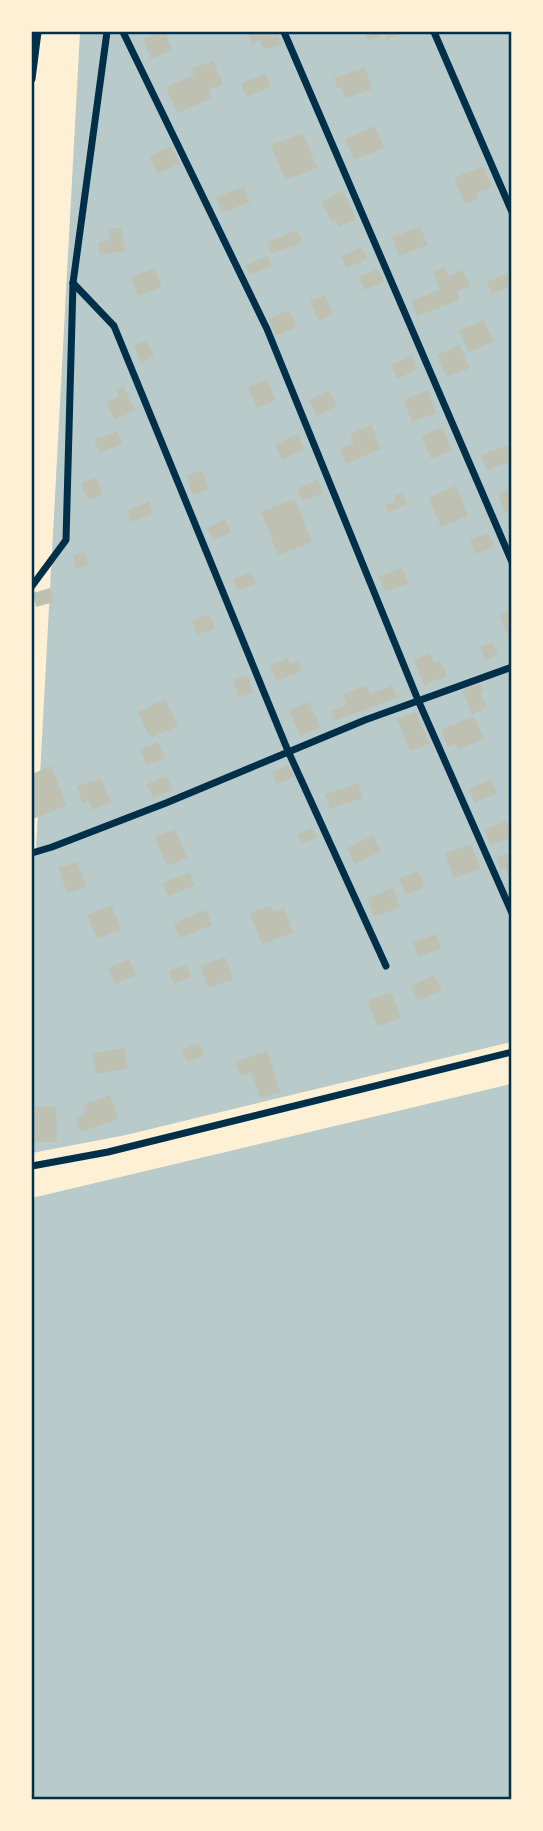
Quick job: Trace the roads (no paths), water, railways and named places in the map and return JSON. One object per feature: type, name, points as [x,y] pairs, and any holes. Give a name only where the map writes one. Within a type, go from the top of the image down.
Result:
[{"type":"street","points":[[32,79],[38,32]]},
{"type":"street","points":[[32,586],[66,540],[73,283],[107,32]]},
{"type":"street","points":[[123,32],[267,329],[418,700],[512,913]]},
{"type":"street","points":[[284,32],[512,562]]},
{"type":"street","points":[[435,32],[512,212]]},
{"type":"street","points":[[73,283],[114,326],[288,751],[386,966]]},
{"type":"street","points":[[32,853],[52,848],[166,803],[418,700],[512,667]]},
{"type":"street","points":[[32,1166],[108,1152],[512,1052]]}]
